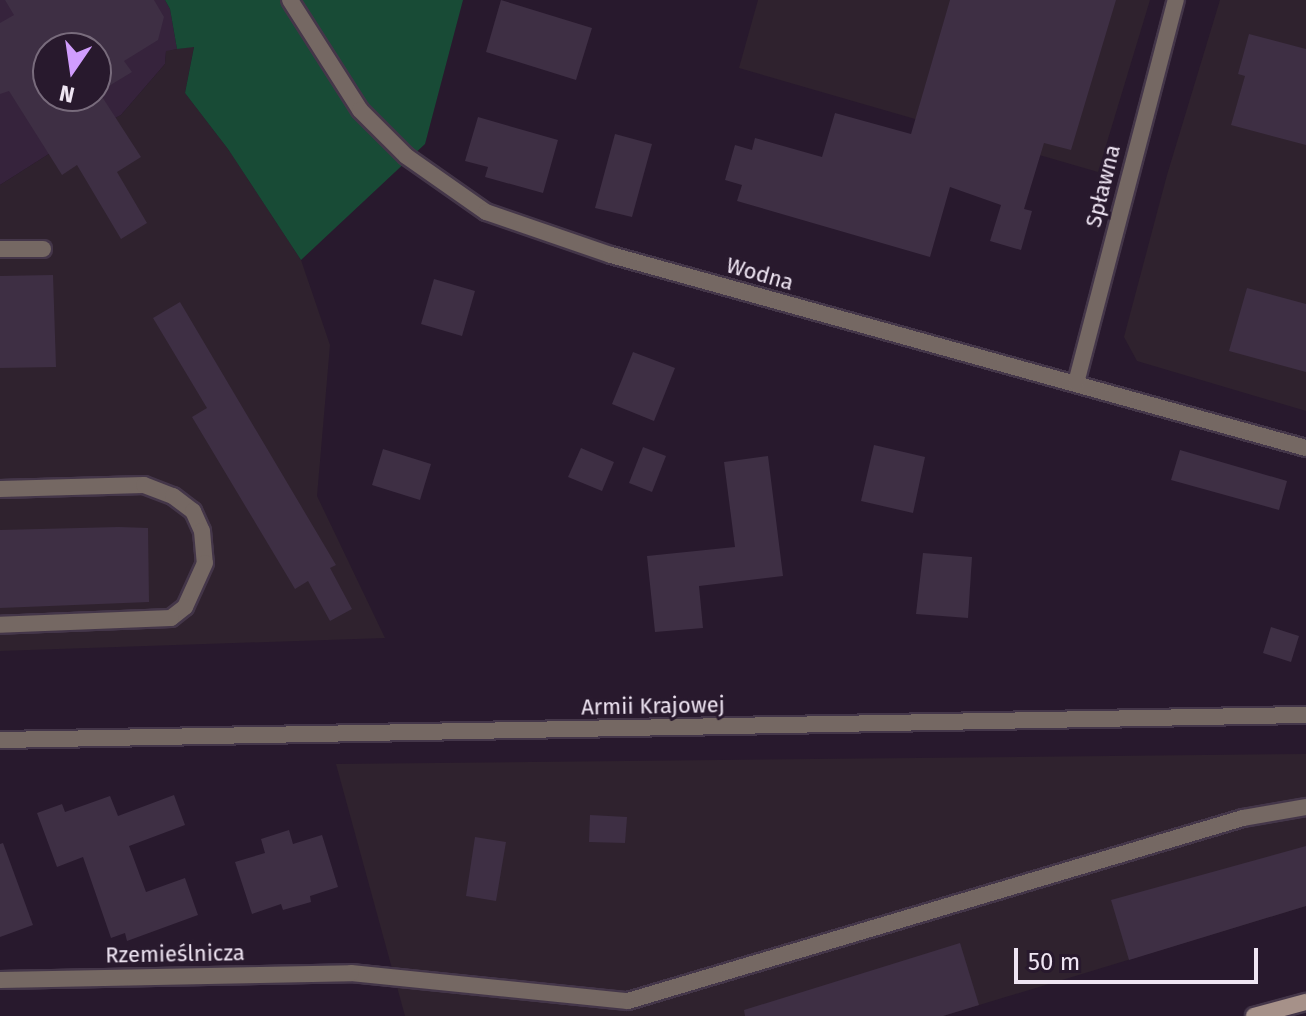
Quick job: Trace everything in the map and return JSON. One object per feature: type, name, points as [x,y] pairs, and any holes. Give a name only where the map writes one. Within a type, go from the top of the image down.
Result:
[{"type":"street","name":"Wodna","points":[[290,0],[360,110],[406,156],[486,212],[611,255],[1306,448]]},
{"type":"street","name":"Spławna","points":[[1076,383],[1176,0]]},
{"type":"street","points":[[0,249],[43,249]]},
{"type":"street","points":[[0,489],[144,485],[173,496],[193,511],[202,531],[205,563],[185,607],[171,618],[0,625]]},
{"type":"street","name":"Armii Krajowej","points":[[0,740],[1306,715]]},
{"type":"street","points":[[630,1009],[1243,818],[1306,807]]},
{"type":"street","name":"Rzemieślnicza","points":[[0,980],[351,973],[630,1009]]},
{"type":"street","points":[[1254,1016],[1306,1002]]},
{"type":"shaded area","points":[[0,0],[165,0],[170,9],[177,49],[166,52],[165,64],[121,115],[63,145],[0,185]]},
{"type":"shaded area","points":[[758,0],[1150,0],[1098,172],[739,68]]},
{"type":"shaded area","points":[[1220,0],[1306,0],[1306,411],[1137,361],[1124,337],[1167,175]]},
{"type":"shaded area","points":[[194,46],[185,93],[228,149],[301,260],[330,345],[317,496],[385,638],[0,651],[0,185],[63,145],[121,115],[165,64],[166,51]]},
{"type":"shaded area","points":[[1306,754],[1306,906],[943,1016],[405,1016],[336,764]]},
{"type":"green space","points":[[165,0],[463,0],[425,144],[301,260],[228,149],[185,93],[194,47],[177,49],[170,9]]},
{"type":"building","points":[[5,0],[154,0],[164,17],[158,40],[124,61],[132,72],[112,84],[112,32],[32,32],[32,112],[112,112],[141,157],[117,172],[147,223],[121,239],[77,165],[62,175],[9,91],[0,94],[0,23],[14,15]]},
{"type":"building","points":[[501,0],[592,28],[576,80],[486,52]]},
{"type":"building","points":[[950,0],[1116,0],[1071,150],[1044,143],[1024,209],[1032,211],[1021,250],[990,241],[1001,205],[950,187],[930,257],[737,201],[742,185],[725,180],[735,145],[752,150],[755,138],[822,157],[835,113],[911,134]]},
{"type":"building","points":[[1249,34],[1306,49],[1306,145],[1231,125],[1245,76],[1238,74]]},
{"type":"building","points":[[478,117],[558,140],[543,193],[485,177],[488,167],[465,161]]},
{"type":"building","points":[[615,134],[652,144],[632,217],[595,208]]},
{"type":"building","points":[[53,275],[56,367],[0,368],[0,276]]},
{"type":"building","points":[[434,279],[475,291],[462,336],[421,324]]},
{"type":"building","points":[[1247,288],[1306,304],[1306,372],[1229,351]]},
{"type":"building","points":[[180,302],[336,565],[330,568],[352,609],[330,621],[308,581],[295,589],[192,417],[207,408],[153,318]]},
{"type":"building","points":[[633,352],[675,368],[654,421],[612,404]]},
{"type":"building","points":[[874,445],[925,457],[913,513],[861,501]]},
{"type":"building","points":[[643,447],[666,456],[652,492],[629,483]]},
{"type":"building","points":[[581,448],[614,462],[602,491],[568,477]]},
{"type":"building","points":[[383,449],[431,464],[420,500],[372,485]]},
{"type":"building","points":[[1180,450],[1287,481],[1279,510],[1171,480]]},
{"type":"building","points":[[768,456],[783,576],[699,586],[703,628],[655,632],[647,556],[735,547],[724,462]]},
{"type":"building","points":[[148,528],[149,602],[0,608],[0,530]]},
{"type":"building","points":[[923,553],[972,557],[968,618],[916,614]]},
{"type":"building","points":[[1271,627],[1299,636],[1291,662],[1263,653]]},
{"type":"building","points":[[174,795],[185,825],[129,846],[146,892],[185,878],[198,915],[127,941],[125,933],[111,938],[83,857],[57,867],[37,813],[62,804],[65,812],[110,796],[118,816]]},
{"type":"building","points":[[590,815],[627,817],[625,843],[589,842]]},
{"type":"building","points":[[289,830],[293,844],[322,835],[338,887],[310,896],[311,902],[283,910],[281,904],[252,914],[235,862],[265,853],[261,839]]},
{"type":"building","points":[[475,837],[506,842],[496,901],[466,896]]},
{"type":"building","points":[[3,843],[33,925],[0,937],[0,844]]},
{"type":"building","points":[[1306,846],[1306,906],[1129,960],[1111,900]]},
{"type":"building","points":[[960,943],[979,1005],[943,1016],[745,1016],[744,1010]]}]
